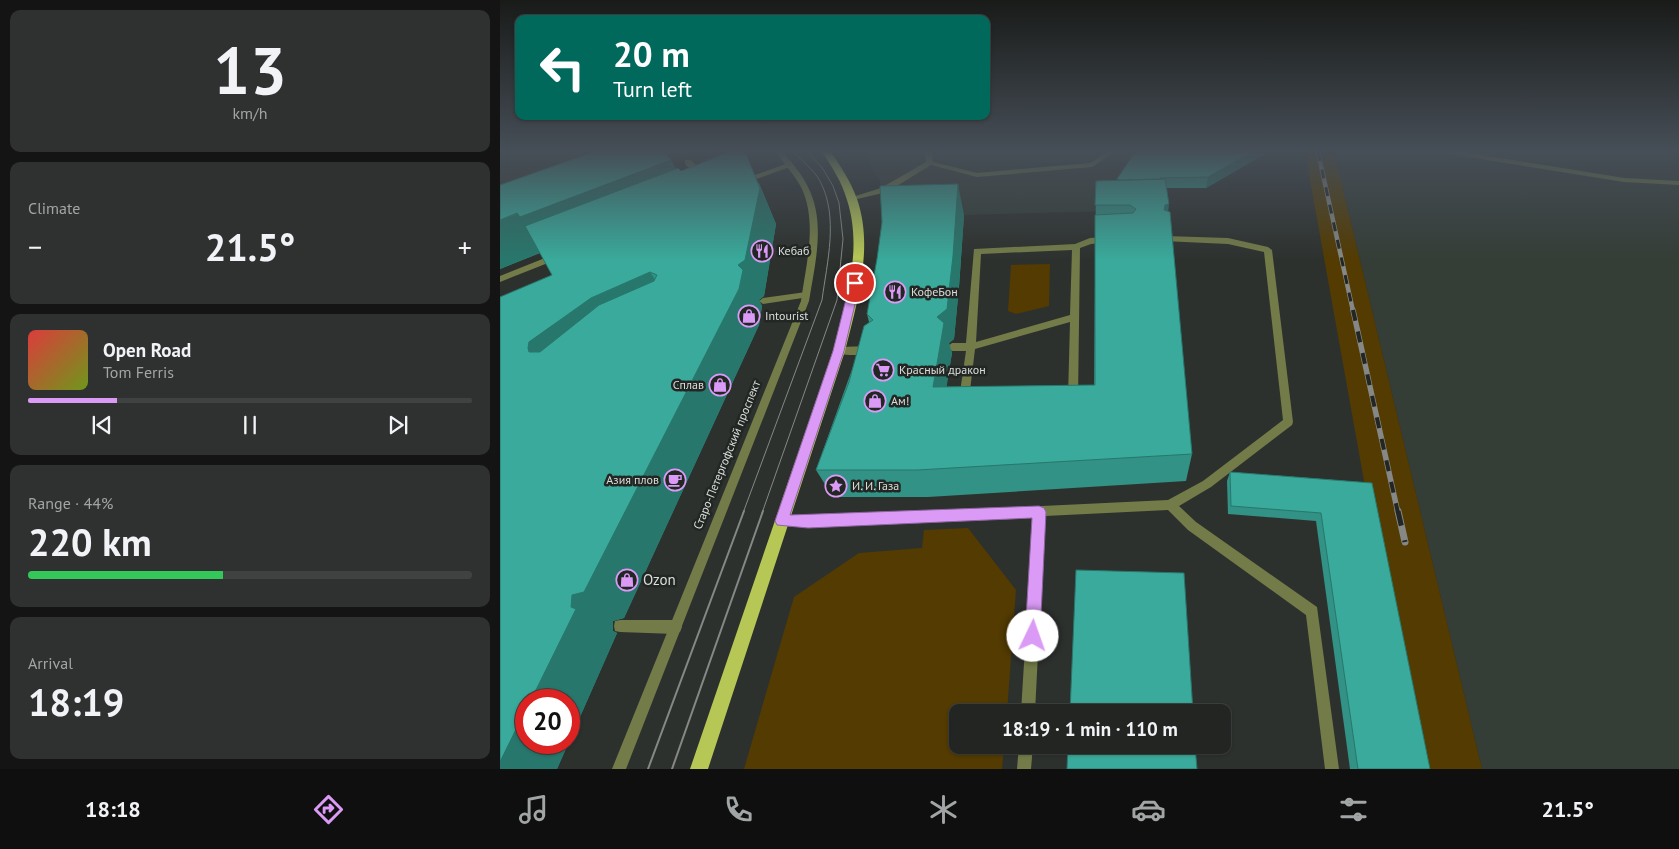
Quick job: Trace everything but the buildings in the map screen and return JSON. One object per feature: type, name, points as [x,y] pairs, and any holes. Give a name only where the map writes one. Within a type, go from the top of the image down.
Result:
[{"type":"main road","points":[[699,769],[838,351],[853,297],[859,256],[859,224],[849,188]]},
{"type":"street","name":"Старо-Петергофский проспект","points":[[619,769],[806,295],[814,234],[812,208],[805,188]]},
{"type":"street","points":[[853,198],[888,188]]},
{"type":"street","points":[[781,521],[808,522],[1170,505],[1207,484],[1288,422],[1268,250],[1228,241],[1166,239]]},
{"type":"street","points":[[974,399],[964,399],[971,347],[977,251],[1076,247],[1090,241],[1119,240]]},
{"type":"street","points":[[1063,399],[1073,399],[1076,247]]},
{"type":"street","points":[[500,279],[563,254]]},
{"type":"street","points":[[763,301],[806,295]]},
{"type":"street","points":[[952,348],[971,347],[1074,317]]},
{"type":"street","points":[[838,351],[876,350]]},
{"type":"street","points":[[1170,505],[1192,526],[1312,612],[1332,769]]},
{"type":"street","points":[[1028,704],[1039,512]]},
{"type":"street","points":[[620,626],[675,627]]},
{"type":"street","points":[[1024,769],[1025,754]]},
{"type":"shaded area","points":[[500,188],[598,188],[500,226]]},
{"type":"shaded area","points":[[883,188],[1206,188],[1149,188],[1146,210],[889,217]]},
{"type":"shaded area","points":[[1311,188],[1343,188],[1482,769],[1421,769],[1366,492]]},
{"type":"shaded area","points":[[1343,188],[1679,188],[1679,769],[1482,769]]},
{"type":"shaded area","points":[[1050,264],[1049,306],[1016,314],[1008,311],[1011,265]]},
{"type":"shaded area","points":[[968,528],[1016,590],[1008,704],[949,704],[949,754],[1003,754],[1002,769],[744,769],[794,597],[859,553],[922,548],[924,530]]},
{"type":"tram line","points":[[743,513],[822,300],[830,240],[829,209],[823,188]]},
{"type":"tram line","points":[[762,513],[837,300],[843,239],[839,203],[834,188]]},
{"type":"tram line","points":[[648,769],[744,511]]},
{"type":"tram line","points":[[672,769],[763,511]]},
{"type":"railway","points":[[1326,188],[1353,311]]},
{"type":"railway","points":[[1353,310],[1398,513]]},
{"type":"railway","points":[[1398,511],[1405,542]]},
{"type":"place","name":"Кебаб","points":[[762,251]]},
{"type":"place","name":"КофеБон","points":[[895,292]]},
{"type":"place","name":"Intourist","points":[[749,316]]},
{"type":"place","name":"Красный дракон","points":[[883,370]]},
{"type":"place","name":"Сплав","points":[[720,385]]},
{"type":"place","name":"Ам!","points":[[875,401]]},
{"type":"place","name":"Азия плов","points":[[675,480]]},
{"type":"place","name":"И. И. Газа","points":[[836,486]]},
{"type":"place","name":"Ozon","points":[[627,580]]},
{"type":"route","points":[[855,283],[838,351],[781,521],[808,522],[1039,512],[1033,636]]}]
